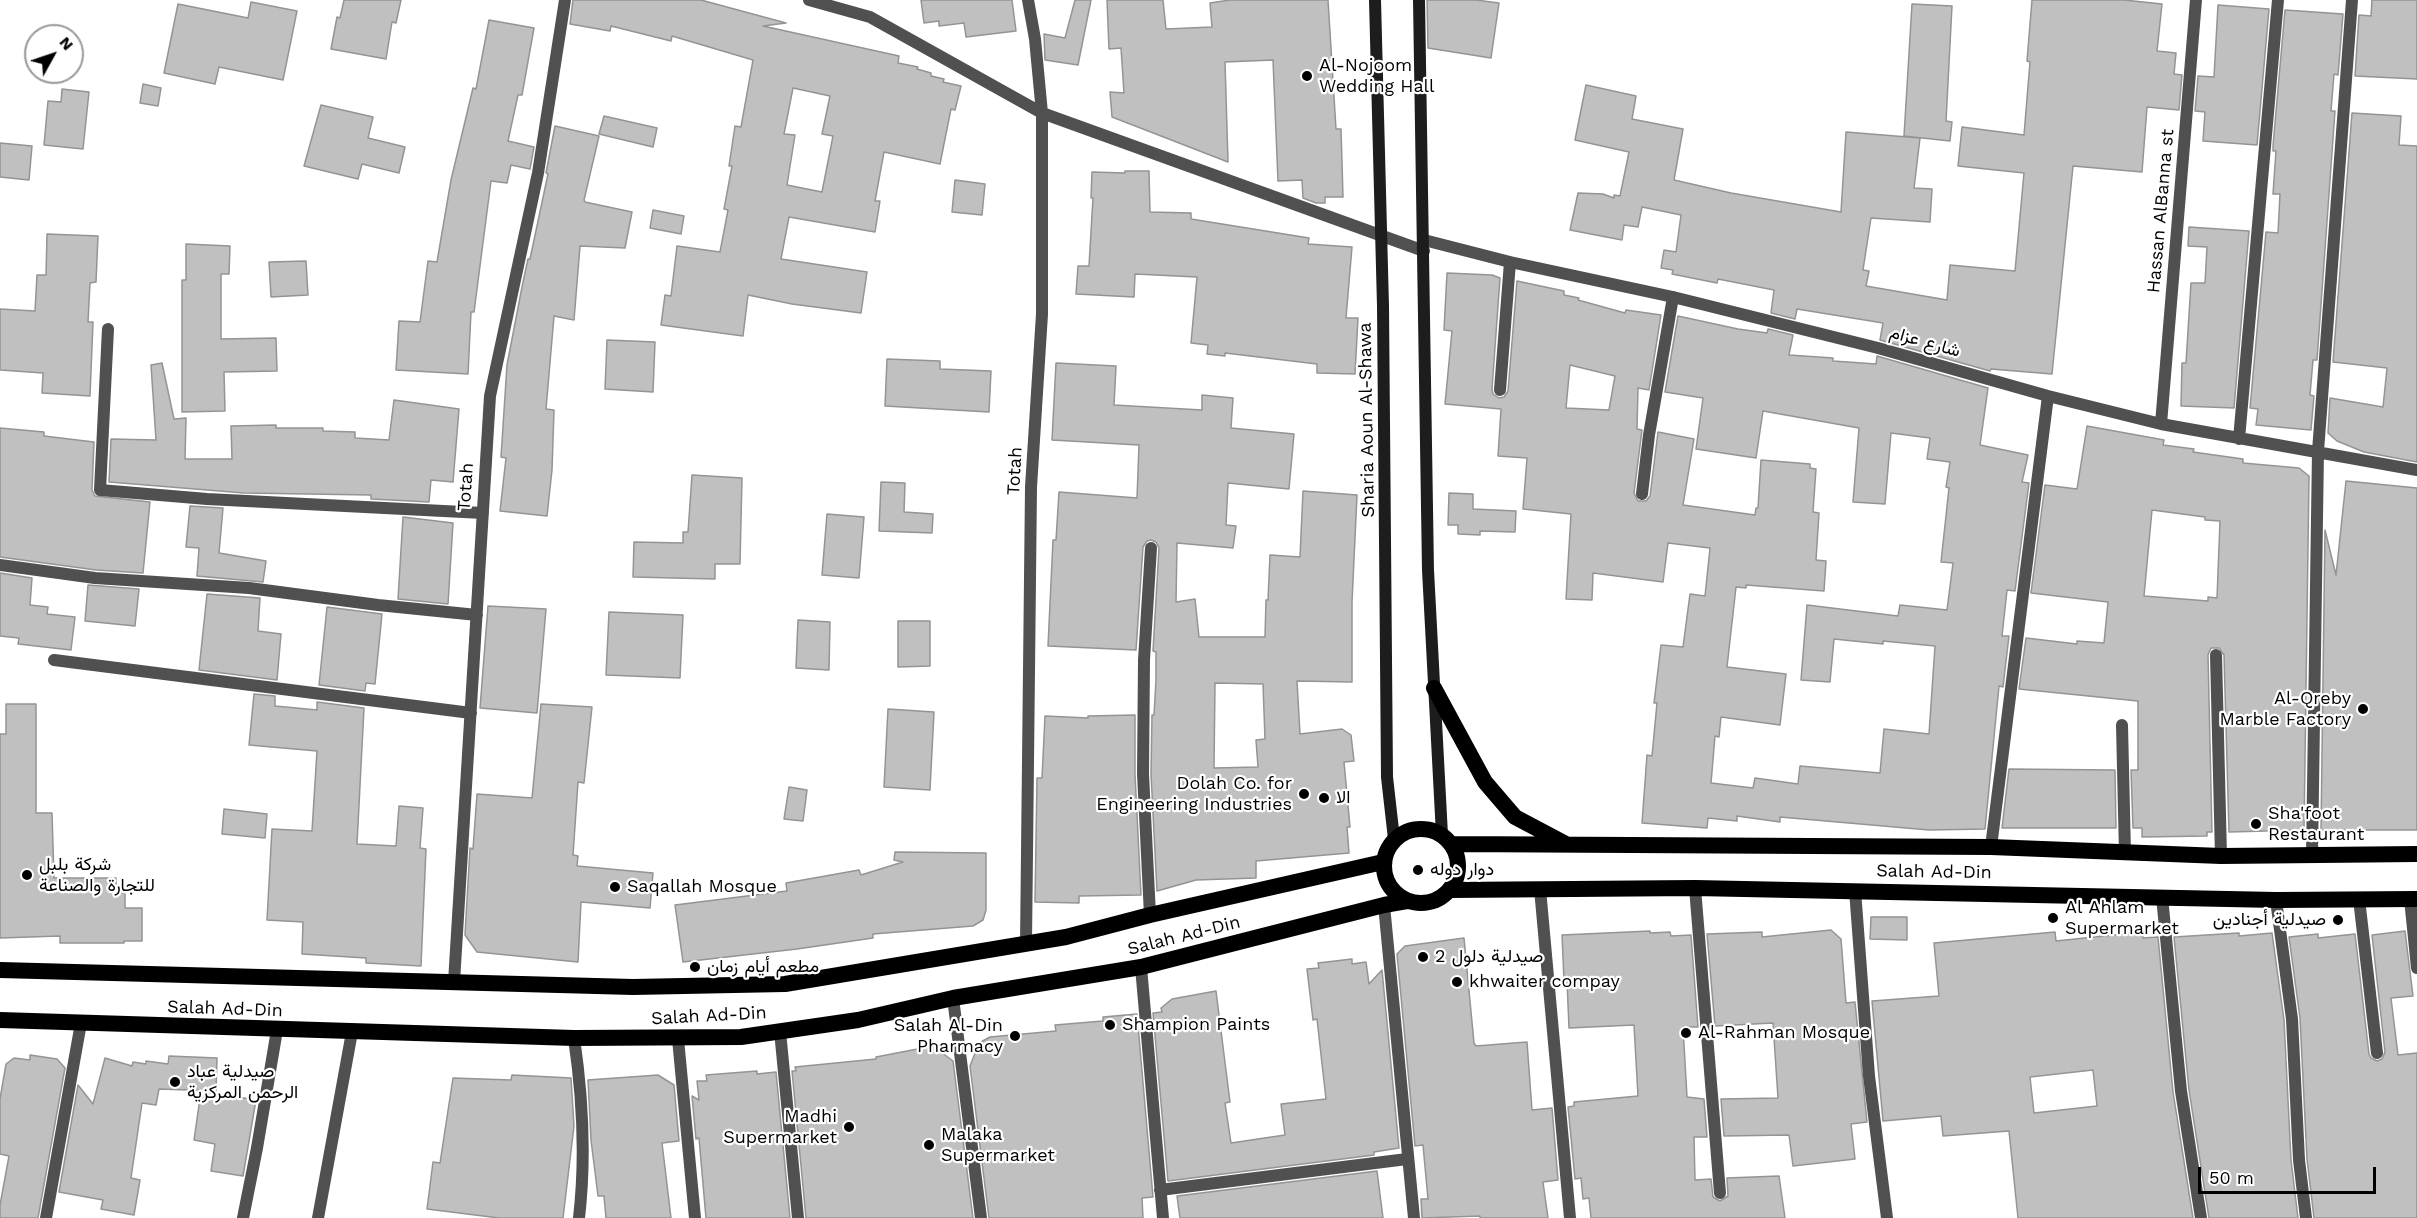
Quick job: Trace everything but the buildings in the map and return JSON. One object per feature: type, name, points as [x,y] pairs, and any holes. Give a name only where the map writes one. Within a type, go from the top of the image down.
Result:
[{"type":"highway","points":[[1434,688],[1485,782],[1515,817],[1569,846]]},
{"type":"highway","points":[[1417,829],[1430,830],[1446,840],[1456,856],[1458,868],[1456,879],[1450,890],[1441,898],[1430,903],[1419,904],[1396,895],[1388,886],[1383,862],[1394,839],[1405,832],[1417,829]]},
{"type":"highway","name":"Salah Ad-Din","points":[[1446,840],[1569,846],[1990,847],[2221,856],[2417,854]]},
{"type":"highway","name":"Salah Ad-Din","points":[[0,969],[633,987],[785,984],[1066,937],[1150,915],[1383,862]]},
{"type":"highway","name":"Salah Ad-Din","points":[[1450,890],[1695,888],[2276,900],[2414,899]]},
{"type":"highway","name":"Salah Ad-Din","points":[[0,1020],[574,1038],[741,1037],[858,1020],[953,998],[1141,968],[1407,901]]},
{"type":"main road","name":"Sharia Aoun Al-Shawa","points":[[1375,0],[1387,552],[1388,777],[1394,839]]},
{"type":"main road","points":[[1419,0],[1428,570],[1434,688],[1446,840]]},
{"type":"street","name":"Totah","points":[[454,982],[490,396],[538,173],[565,0]]},
{"type":"street","name":"شارع عزام","points":[[808,0],[870,17],[1042,113],[1381,236],[1673,297],[1878,348],[2048,396],[2162,424],[2417,470]]},
{"type":"street","name":"Totah","points":[[1026,944],[1031,487],[1041,314],[1042,113],[1035,39],[1028,0]]},
{"type":"street","name":"Hassan AlBanna st","points":[[2162,424],[2196,0]]},
{"type":"street","points":[[2239,439],[2277,0]]},
{"type":"street","points":[[2312,855],[2318,451],[2352,0]]},
{"type":"street","points":[[1500,390],[1510,262]]},
{"type":"street","points":[[1642,494],[1649,435],[1673,297]]},
{"type":"street","points":[[108,329],[100,490],[286,503],[483,513]]},
{"type":"street","points":[[1990,847],[2048,396]]},
{"type":"street","points":[[1150,915],[1143,762],[1144,660],[1151,548]]},
{"type":"street","points":[[0,565],[94,578],[249,588],[477,615]]},
{"type":"street","points":[[2216,656],[2221,856]]},
{"type":"street","points":[[54,660],[471,712]]},
{"type":"street","points":[[2122,725],[2125,854]]},
{"type":"street","points":[[1695,888],[1720,1193]]},
{"type":"street","points":[[1540,889],[1570,1218]]},
{"type":"street","points":[[1856,890],[1869,1076],[1887,1218]]},
{"type":"street","points":[[2162,897],[2181,1091],[2201,1218]]},
{"type":"street","points":[[2359,899],[2377,1053]]},
{"type":"street","points":[[2414,899],[2417,968]]},
{"type":"street","points":[[2276,900],[2292,1019],[2299,1160],[2307,1218]]},
{"type":"street","points":[[1384,905],[1414,1218]]},
{"type":"street","points":[[1141,968],[1163,1218]]},
{"type":"street","points":[[953,998],[981,1218]]},
{"type":"street","points":[[46,1218],[81,1023]]},
{"type":"street","points":[[243,1218],[277,1030]]},
{"type":"street","points":[[780,1031],[798,1218]]},
{"type":"street","points":[[318,1218],[352,1032]]},
{"type":"street","points":[[574,1038],[583,1120],[584,1175],[579,1218]]},
{"type":"street","points":[[678,1039],[695,1218]]},
{"type":"street","points":[[1160,1190],[1407,1159]]},
{"type":"place","name":"Al-Nojoom Wedding Hall","points":[[1307,76]]},
{"type":"place","name":"Al-Qreby Marble Factory","points":[[2363,709]]},
{"type":"place","name":"Dolah Co. for Engineering Industries","points":[[1304,794]]},
{"type":"place","name":"الا","points":[[1324,798]]},
{"type":"place","name":"Sha'foot Restaurant","points":[[2256,824]]},
{"type":"place","name":"دوار دوله","points":[[1418,870]]},
{"type":"place","name":"شركة بلبل للتجارة والصناعة","points":[[27,875]]},
{"type":"place","name":"Saqallah Mosque","points":[[615,887]]},
{"type":"place","name":"Al Ahlam Supermarket","points":[[2053,918]]},
{"type":"place","name":"صيدلية أجنادين","points":[[2338,920]]},
{"type":"place","name":"صيدلية دلول 2","points":[[1423,957]]},
{"type":"place","name":"مطعم أيام زمان","points":[[695,967]]},
{"type":"place","name":"khwaiter compay","points":[[1457,982]]},
{"type":"place","name":"Shampion Paints","points":[[1110,1025]]},
{"type":"place","name":"Al-Rahman Mosque","points":[[1686,1033]]},
{"type":"place","name":"Salah Al-Din Pharmacy","points":[[1015,1036]]},
{"type":"place","name":"صيدلية عباد الرحمن المركزية","points":[[175,1082]]},
{"type":"place","name":"Madhi Supermarket","points":[[849,1127]]},
{"type":"place","name":"Malaka Supermarket","points":[[929,1145]]}]
